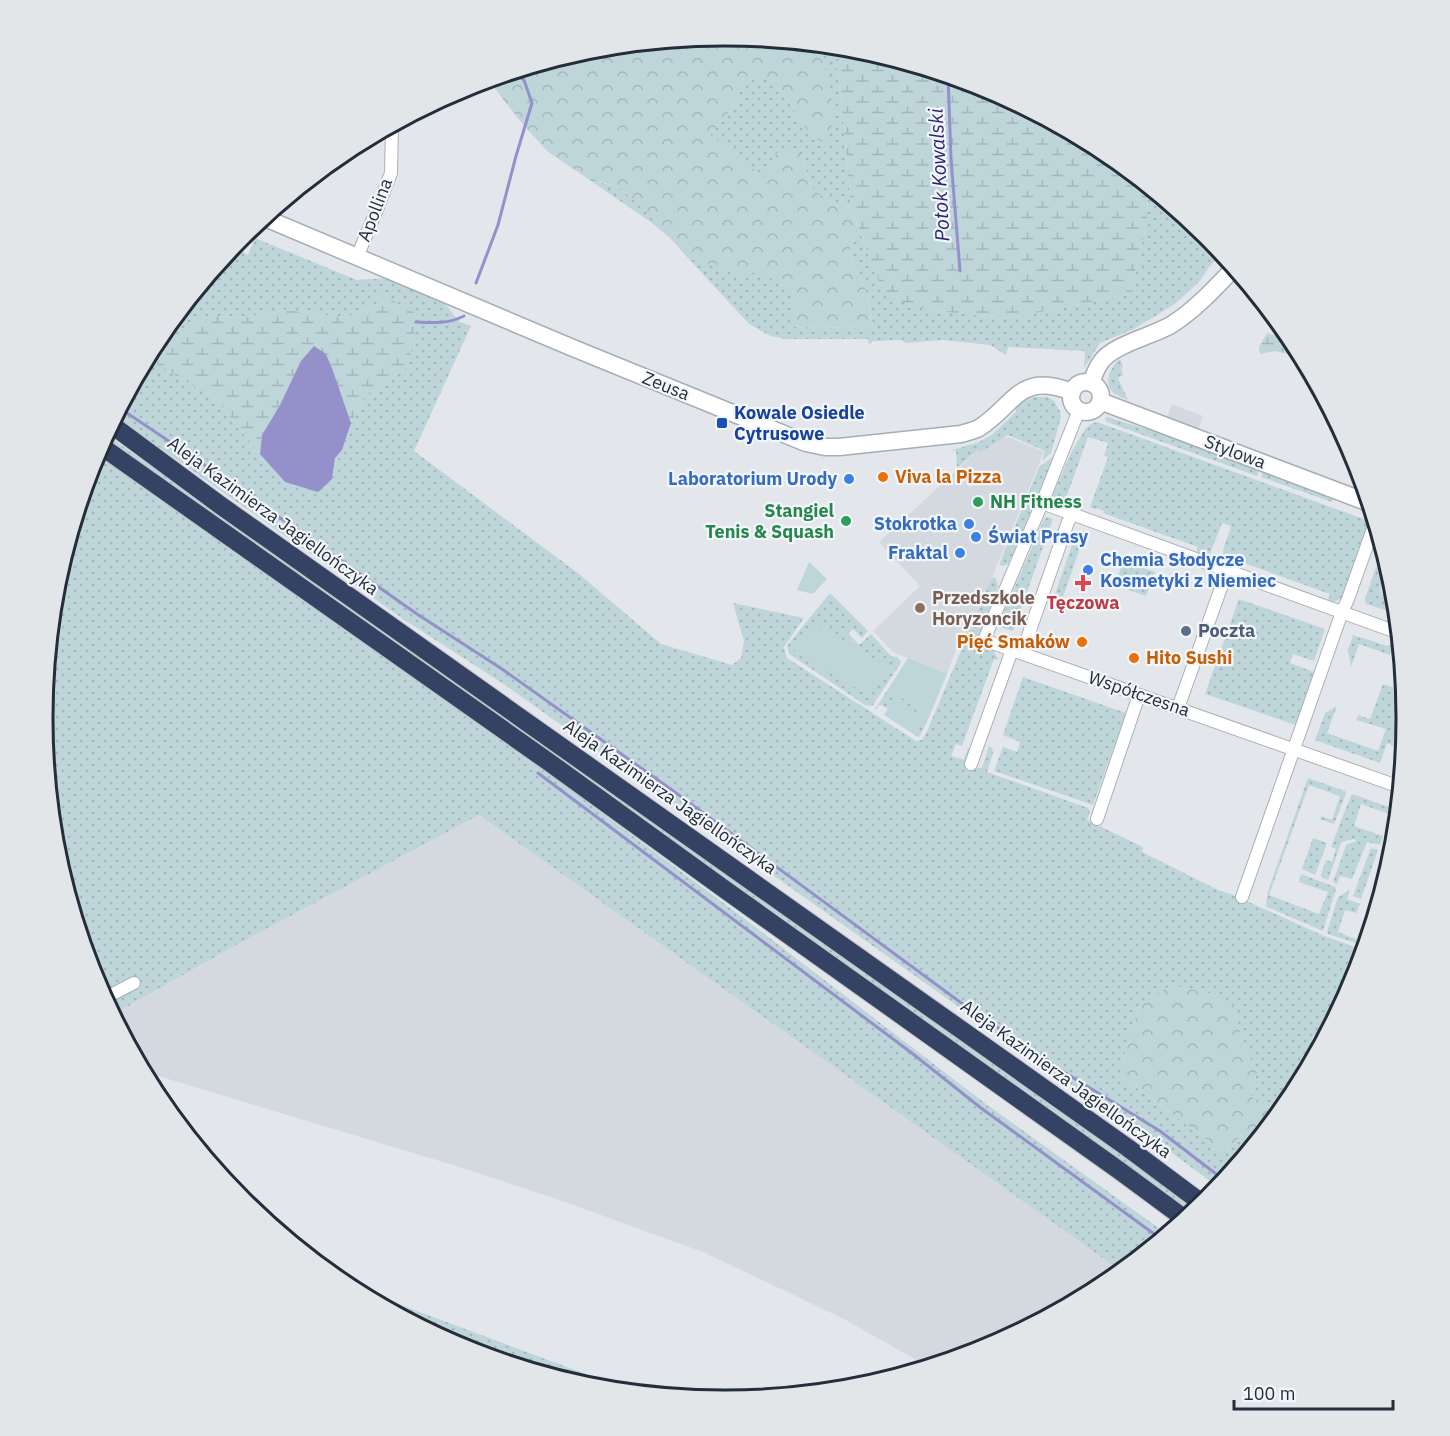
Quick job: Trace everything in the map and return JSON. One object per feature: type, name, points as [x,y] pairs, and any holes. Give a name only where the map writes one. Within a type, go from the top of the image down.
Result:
[{"type":"highway","name":"Aleja Kazimierza Jagiellończyka","points":[[119,430],[220,505],[965,1032],[1195,1198]]},
{"type":"highway","points":[[109,452],[546,760],[1178,1214]]},
{"type":"street","name":"Apollina","points":[[357,257],[391,173],[392,135]]},
{"type":"street","name":"Zeusa","points":[[273,221],[806,443],[825,447],[854,446],[961,434],[977,429],[1024,389],[1041,385],[1072,392]]},
{"type":"street","points":[[1091,383],[1101,361],[1107,354],[1171,325],[1188,313],[1229,274]]},
{"type":"street","points":[[1091,383],[1099,390],[1100,401],[1092,411],[1085,412],[1072,403],[1072,392],[1080,384],[1091,383]]},
{"type":"street","name":"Stylowa","points":[[1100,401],[1360,500]]},
{"type":"street","points":[[1079,410],[1042,503],[1391,630]]},
{"type":"street","name":"Współczesna","points":[[1042,503],[984,640],[1393,785]]},
{"type":"street","points":[[971,764],[1072,515]]},
{"type":"street","points":[[1242,897],[1371,534]]},
{"type":"street","points":[[1178,708],[1227,571]]},
{"type":"street","points":[[1097,819],[1139,695]]},
{"type":"street","points":[[113,994],[134,983]]},
{"type":"shaded area","points":[[314,346],[326,354],[351,423],[342,450],[335,458],[332,479],[318,492],[285,482],[260,454],[262,435],[280,405],[301,361]]},
{"type":"shaded area","points":[[1172,404],[1203,416],[1198,429],[1167,417]]},
{"type":"shaded area","points":[[1008,437],[1044,452],[968,635],[963,631],[947,674],[893,652],[873,631],[920,586],[879,542],[985,444]]},
{"type":"shaded area","points":[[479,815],[1113,1265],[1061,1300],[1022,1320],[982,1338],[918,1361],[844,1319],[703,1252],[554,1198],[453,1165],[157,1076],[143,1054],[121,1010],[238,944]]},
{"type":"green space","points":[[725,46],[820,53],[829,80],[835,118],[825,144],[810,135],[789,102],[769,79],[743,79],[737,101],[710,135],[764,178],[773,156],[785,147],[791,148],[803,155],[812,188],[833,205],[851,207],[857,224],[849,252],[867,293],[873,326],[869,328],[793,327],[790,320],[795,299],[792,290],[757,271],[740,279],[719,265],[688,258],[652,223],[654,220],[619,188],[591,181],[547,151],[494,88],[551,69],[594,59],[637,52]]},
{"type":"green space","points":[[820,53],[835,56],[851,207],[833,205],[812,188],[803,155],[773,156],[764,179],[710,135],[737,101],[743,79],[769,79],[789,102],[810,135],[829,80]]},
{"type":"green space","points":[[835,56],[899,69],[982,98],[1061,136],[1098,160],[1148,196],[1147,223],[1130,294],[1011,318],[934,311],[886,297],[851,207]]},
{"type":"green space","points":[[591,181],[619,188],[654,220],[652,223]]},
{"type":"green space","points":[[1148,196],[1216,260],[1199,282],[1175,304],[1134,329],[1100,343],[1084,368],[1085,351],[1008,347],[1006,355],[990,345],[943,340],[906,343],[902,340],[873,341],[869,345],[868,339],[785,339],[771,336],[749,324],[688,258],[719,265],[740,279],[757,270],[792,290],[795,299],[793,327],[868,328],[873,325],[867,293],[849,252],[857,224],[870,259],[934,311],[1011,318],[1130,294],[1147,223]]},
{"type":"green space","points":[[255,238],[357,280],[385,278],[445,304],[460,322],[471,326],[414,451],[579,574],[661,644],[732,665],[741,658],[744,641],[733,603],[804,618],[784,647],[787,658],[916,741],[922,739],[927,731],[974,620],[983,624],[976,642],[995,649],[994,653],[998,658],[994,659],[962,746],[956,744],[951,756],[964,760],[970,748],[965,764],[982,768],[989,746],[993,753],[987,772],[1088,808],[1090,811],[1087,820],[1143,847],[1142,852],[1218,890],[1324,936],[1356,947],[1327,1015],[1317,1034],[1313,1036],[1307,1054],[1271,1109],[1261,1105],[1251,1096],[1257,1072],[1244,1046],[1233,1006],[1139,1006],[1122,1065],[1122,1077],[1225,1153],[1241,1135],[1247,1140],[1211,1182],[1145,1133],[1042,1066],[505,685],[406,621],[123,422],[143,382],[192,309],[242,252],[248,255]],"holes":[[[378,294],[406,369],[365,396],[351,423],[342,450],[335,457],[332,479],[285,482],[234,423],[218,400],[169,372],[182,329],[209,316],[248,317],[287,310],[345,318],[377,305]]]},
{"type":"green space","points":[[378,293],[417,314],[412,349],[406,369],[365,396],[351,423],[326,354],[280,405],[262,435],[260,454],[218,400],[157,364],[173,336],[182,329],[209,316],[248,317],[287,310],[345,318],[377,305]]},
{"type":"green space","points":[[1267,333],[1277,336],[1289,354],[1275,351],[1260,354],[1259,347]]},
{"type":"green space","points":[[1120,359],[1123,375],[1118,378],[1128,400],[1110,389],[1108,380],[1111,370]]},
{"type":"green space","points":[[1034,397],[1047,397],[1054,401],[1060,411],[1061,417],[1051,453],[1042,461],[1045,451],[1008,435],[981,452],[978,450],[957,468],[956,451],[950,451],[979,442],[993,434],[1016,412],[1016,406]]},
{"type":"green space","points":[[1108,417],[1239,463],[1261,466],[1257,476],[1107,422],[1105,418]]},
{"type":"green space","points":[[1097,422],[1367,520],[1368,524],[1342,597],[1335,601],[1328,600],[1330,594],[1230,558],[1227,566],[1223,551],[1231,526],[1222,523],[1210,554],[1196,555],[1198,547],[1090,507],[1108,457],[1104,456],[1108,443],[1088,437],[1066,498],[1070,500],[1065,504],[1055,501],[1053,494],[1072,451],[1091,424]]},
{"type":"green space","points":[[114,440],[1189,1204],[1185,1207],[112,446]]},
{"type":"green space","points":[[1054,456],[1009,563],[1004,566],[999,565],[1039,467]]},
{"type":"green space","points":[[106,459],[540,767],[749,922],[982,1101],[1160,1229],[1113,1265],[479,815],[238,944],[121,1010],[89,934],[76,892],[59,806],[53,718],[55,674],[59,630],[76,544]]},
{"type":"green space","points":[[1273,471],[1335,495],[1332,502],[1261,477],[1263,472],[1271,475]]},
{"type":"green space","points":[[1047,517],[1053,519],[1013,631],[1000,627],[999,624],[1044,519]]},
{"type":"green space","points":[[1073,542],[1081,545],[1062,600],[1054,597]]},
{"type":"green space","points":[[1123,561],[1155,572],[1146,596],[1115,585]]},
{"type":"green space","points":[[809,562],[827,579],[813,594],[797,590]]},
{"type":"green space","points":[[1376,567],[1380,568],[1383,583],[1380,591],[1386,598],[1388,611],[1366,604],[1365,599]]},
{"type":"green space","points":[[993,577],[998,586],[986,617],[977,613]]},
{"type":"green space","points":[[830,593],[868,631],[862,638],[853,629],[848,633],[859,645],[871,634],[890,655],[901,661],[873,705],[865,705],[789,654],[787,646]]},
{"type":"green space","points":[[1239,599],[1325,629],[1314,661],[1293,654],[1290,663],[1314,672],[1296,725],[1205,694]]},
{"type":"green space","points":[[812,622],[888,667],[870,696],[794,652]]},
{"type":"green space","points":[[1353,635],[1388,646],[1392,644],[1393,649],[1390,655],[1359,644],[1351,667],[1348,650]]},
{"type":"green space","points":[[908,658],[947,674],[930,715],[888,689]]},
{"type":"green space","points":[[1023,677],[1126,713],[1093,805],[994,771],[1003,747],[1017,752],[1020,742],[1003,735]]},
{"type":"green space","points":[[1383,684],[1395,688],[1395,756],[1393,756],[1395,747],[1387,743],[1380,763],[1315,740],[1325,713],[1337,706],[1327,733],[1378,751],[1386,729],[1356,720],[1358,715],[1370,719]]},
{"type":"green space","points":[[888,689],[930,715],[920,736],[915,735],[924,719],[894,699],[888,709],[879,705],[875,709]]},
{"type":"green space","points":[[894,699],[925,718],[915,735],[884,715]]},
{"type":"green space","points":[[1308,778],[1345,791],[1346,794],[1334,824],[1320,819],[1321,816],[1332,820],[1340,796],[1309,785],[1269,895],[1319,914],[1328,892],[1299,882],[1301,874],[1335,887],[1323,931],[1266,905],[1268,891]]},
{"type":"green space","points":[[1351,795],[1391,807],[1390,814],[1361,804],[1354,826],[1383,836],[1380,845],[1367,842],[1352,879],[1340,876],[1337,884],[1333,882],[1346,845],[1356,841],[1355,839],[1341,843],[1328,880],[1321,875],[1326,860],[1332,862],[1336,849],[1331,847]]},
{"type":"green space","points":[[1313,838],[1327,843],[1315,875],[1302,869]]},
{"type":"green space","points":[[1371,848],[1378,850],[1361,899],[1353,896]]},
{"type":"green space","points":[[1350,890],[1347,899],[1360,904],[1356,913],[1345,910],[1338,932],[1359,940],[1357,944],[1327,932],[1338,897]]},
{"type":"green space","points":[[1171,985],[1214,994],[1233,1006],[1244,1046],[1257,1072],[1251,1096],[1261,1105],[1271,1109],[1247,1140],[1241,1135],[1225,1153],[1122,1077],[1122,1065],[1139,1006]]},
{"type":"green space","points":[[392,1302],[593,1377],[509,1354],[468,1338]]},
{"type":"waterway","points":[[476,283],[498,225],[532,103],[524,80],[521,78]]},
{"type":"waterway","name":"Potok Kowalski","points":[[948,85],[951,159],[960,271]]},
{"type":"waterway","points":[[416,322],[446,322],[464,316]]},
{"type":"waterway","points":[[127,413],[417,614],[502,669],[672,790],[960,1002],[1059,1069],[1160,1131],[1217,1175]]},
{"type":"waterway","points":[[538,773],[913,1054],[981,1108],[1154,1234]]},
{"type":"place","name":"Kowale Osiedle Cytrusowe","points":[[722,423]]},
{"type":"place","name":"Viva la Pizza","points":[[883,477]]},
{"type":"place","name":"Laboratorium Urody","points":[[849,479]]},
{"type":"place","name":"NH Fitness","points":[[978,502]]},
{"type":"place","name":"Stangiel Tenis & Squash","points":[[846,521]]},
{"type":"place","name":"Stokrotka","points":[[969,524]]},
{"type":"place","name":"Świat Prasy","points":[[976,537]]},
{"type":"place","name":"Fraktal","points":[[960,553]]},
{"type":"place","name":"Chemia Słodycze Kosmetyki z Niemiec","points":[[1088,570]]},
{"type":"place","name":"Tęczowa","points":[[1083,583]]},
{"type":"place","name":"Przedszkole Horyzoncik","points":[[920,608]]},
{"type":"place","name":"Poczta","points":[[1186,631]]},
{"type":"place","name":"Pięć Smaków","points":[[1082,642]]},
{"type":"place","name":"Hito Sushi","points":[[1134,658]]}]
